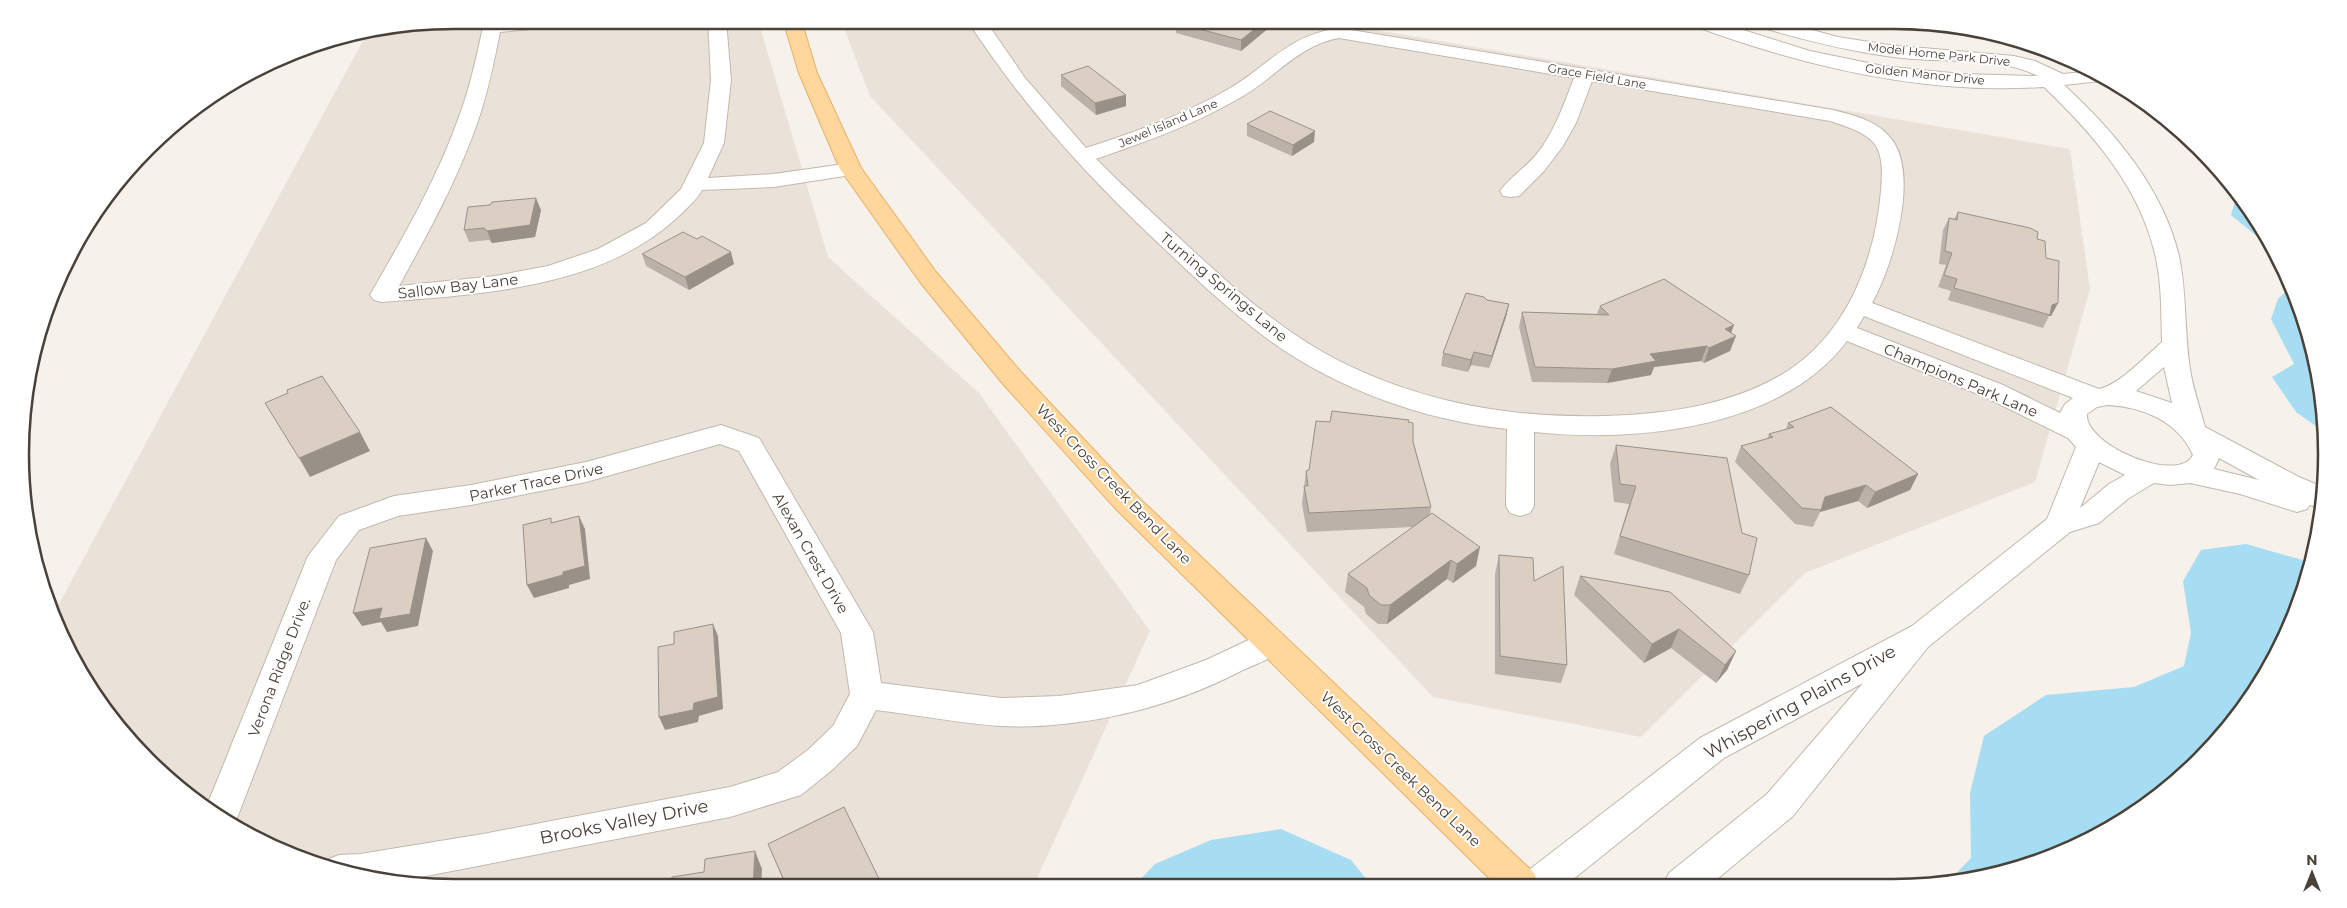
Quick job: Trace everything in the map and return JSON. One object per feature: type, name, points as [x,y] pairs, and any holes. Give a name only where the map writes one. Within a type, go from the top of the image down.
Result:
[{"type":"main road","name":"West Cross Creek Bend Lane","points":[[795,29],[808,73],[851,169],[928,277],[1012,378],[1126,502],[1515,879]]},
{"type":"street","name":"Sallow Bay Lane","points":[[492,29],[479,84],[464,134],[430,208],[382,295],[479,287],[554,273],[624,247],[663,222],[696,184],[708,161],[718,134],[722,104],[718,29]]},
{"type":"street","name":"Turning Springs Lane","points":[[984,29],[1026,92],[1127,202],[1202,271],[1272,331],[1314,358],[1355,378],[1407,398],[1460,412],[1520,421],[1578,424],[1640,423],[1690,416],[1744,402],[1794,378],[1819,359],[1843,331],[1875,277],[1887,235],[1893,161],[1888,145],[1869,128]]},
{"type":"street","name":"Golden Manor Drive","points":[[1721,29],[1767,46],[1818,59],[1883,72],[2001,82],[2089,77]]},
{"type":"street","name":"Model Home Park Drive","points":[[1788,29],[1835,42],[1887,51],[2005,60],[2028,64],[2056,78],[2049,80]]},
{"type":"street","name":"Jewel Island Lane","points":[[1084,156],[1149,134],[1206,108],[1245,87],[1302,42],[1324,34]]},
{"type":"street","name":"Grace Field Lane","points":[[1324,34],[1353,34],[1834,116],[1869,128]]},
{"type":"street","points":[[1510,191],[1537,166],[1559,135],[1574,105],[1585,74]]},
{"type":"street","points":[[2049,80],[2083,112],[2135,179],[2153,216],[2167,254],[2174,305],[2177,371],[2195,431],[2204,442],[2207,455],[2202,466],[2190,473]]},
{"type":"street","points":[[696,184],[732,185],[802,178],[851,169]]},
{"type":"street","name":"Champions Park Lane","points":[[1859,306],[2103,396],[2131,398],[2154,405],[2175,416],[2195,431]]},
{"type":"street","name":"Champions Park Lane","points":[[1843,331],[1994,391],[2084,439],[2128,466],[2150,473],[2170,475],[2190,473]]},
{"type":"street","points":[[2060,524],[2066,503],[2085,467],[2084,439],[2073,420],[2074,410],[2082,402],[2103,396],[2134,380],[2175,344]]},
{"type":"street","points":[[1520,421],[1520,506]]},
{"type":"street","points":[[2195,431],[2289,484],[2316,497]]},
{"type":"street","name":"Parker Trace Drive","points":[[349,523],[394,506],[472,495],[586,472],[628,462],[721,434]]},
{"type":"street","name":"Alexan Crest Drive","points":[[721,434],[749,445],[857,632],[867,695]]},
{"type":"street","name":"Whispering Plains Drive","points":[[1546,879],[1712,748],[1923,635],[2060,524],[2089,516],[2119,491],[2150,473]]},
{"type":"street","points":[[2190,473],[2243,485],[2315,508]]},
{"type":"street","name":"Verona Ridge Drive.","points":[[222,811],[322,556],[349,523]]},
{"type":"street","name":"Whispering Plains Drive","points":[[1689,879],[1780,805],[1923,635]]},
{"type":"street","points":[[867,695],[1002,712],[1059,710],[1139,698],[1217,669],[1270,642]]},
{"type":"street","name":"Brooks Valley Drive","points":[[366,870],[483,850],[730,802],[789,784],[820,760],[845,736],[867,695]]},
{"type":"shaded area","points":[[454,29],[761,29],[828,257],[979,393],[1150,631],[1037,879],[454,879],[398,876],[344,865],[317,857],[266,835],[218,808],[153,755],[117,713],[86,667],[57,607],[364,39],[398,32]]},
{"type":"shaded area","points":[[844,29],[1370,29],[2070,149],[2090,289],[2035,482],[1805,573],[1641,737],[1433,697],[870,96]]},
{"type":"water","points":[[2235,202],[2259,238],[2231,215]]},
{"type":"water","points":[[2286,291],[2296,317],[2310,371],[2315,398],[2317,427],[2296,412],[2272,377],[2294,364],[2271,319],[2278,299]]},
{"type":"water","points":[[2246,544],[2305,561],[2296,591],[2274,642],[2247,690],[2230,713],[2194,755],[2173,774],[2129,808],[2106,822],[2056,847],[2030,857],[2003,865],[1955,875],[1971,858],[1970,793],[1984,736],[2046,695],[2134,687],[2184,666],[2191,633],[2183,581],[2201,550]]},
{"type":"water","points":[[1281,829],[1351,860],[1366,879],[1141,879],[1155,864],[1211,840]]},
{"type":"building","points":[[1199,29],[1255,29],[1241,40]]},
{"type":"building","points":[[1088,66],[1126,95],[1095,103],[1061,75]]},
{"type":"building","points":[[1270,111],[1315,131],[1293,145],[1247,124]]},
{"type":"building","points":[[536,198],[530,225],[487,231],[484,228],[464,230],[468,207],[490,205],[492,202]]},
{"type":"building","points":[[1958,212],[2030,228],[2038,232],[2037,239],[2045,241],[2046,258],[2059,261],[2058,303],[2052,305],[2050,315],[1954,288],[1957,279],[1944,275],[1952,253],[1945,251],[1949,218],[1957,220]]},
{"type":"building","points":[[683,232],[697,239],[702,236],[731,252],[685,277],[642,254]]},
{"type":"building","points":[[1664,279],[1734,325],[1725,329],[1736,336],[1709,348],[1707,346],[1650,354],[1656,361],[1612,369],[1535,367],[1522,312],[1609,315],[1600,306]]},
{"type":"building","points":[[1466,293],[1484,297],[1487,300],[1509,304],[1492,356],[1474,352],[1471,360],[1443,353]]},
{"type":"building","points":[[322,376],[360,432],[299,458],[265,403],[288,393],[287,390]]},
{"type":"building","points":[[1831,407],[1918,474],[1875,492],[1866,485],[1825,497],[1821,510],[1802,508],[1741,446],[1773,437],[1769,434],[1794,427],[1788,423]]},
{"type":"building","points":[[1332,411],[1409,420],[1408,422],[1413,423],[1413,442],[1431,507],[1309,513],[1304,486],[1308,486],[1306,471],[1309,470],[1316,421],[1330,422]]},
{"type":"building","points":[[1616,445],[1727,458],[1742,533],[1757,538],[1749,575],[1620,536],[1636,486],[1620,484]]},
{"type":"building","points":[[1432,513],[1480,547],[1457,564],[1451,560],[1390,605],[1381,605],[1369,595],[1367,588],[1348,574]]},
{"type":"building","points":[[579,516],[585,566],[563,572],[563,575],[527,585],[523,525],[551,518],[551,523]]},
{"type":"building","points":[[426,538],[410,614],[379,619],[382,608],[353,613],[370,548]]},
{"type":"building","points":[[1499,555],[1533,558],[1534,581],[1563,566],[1567,665],[1500,656]]},
{"type":"building","points":[[1580,576],[1670,592],[1736,651],[1725,665],[1679,629],[1652,644]]},
{"type":"building","points":[[713,624],[718,697],[694,703],[693,710],[659,717],[658,647],[674,644],[674,632]]},
{"type":"building","points":[[844,807],[879,879],[783,879],[768,844]]},
{"type":"building","points":[[755,851],[753,879],[672,879],[672,877],[704,872],[705,859]]}]
